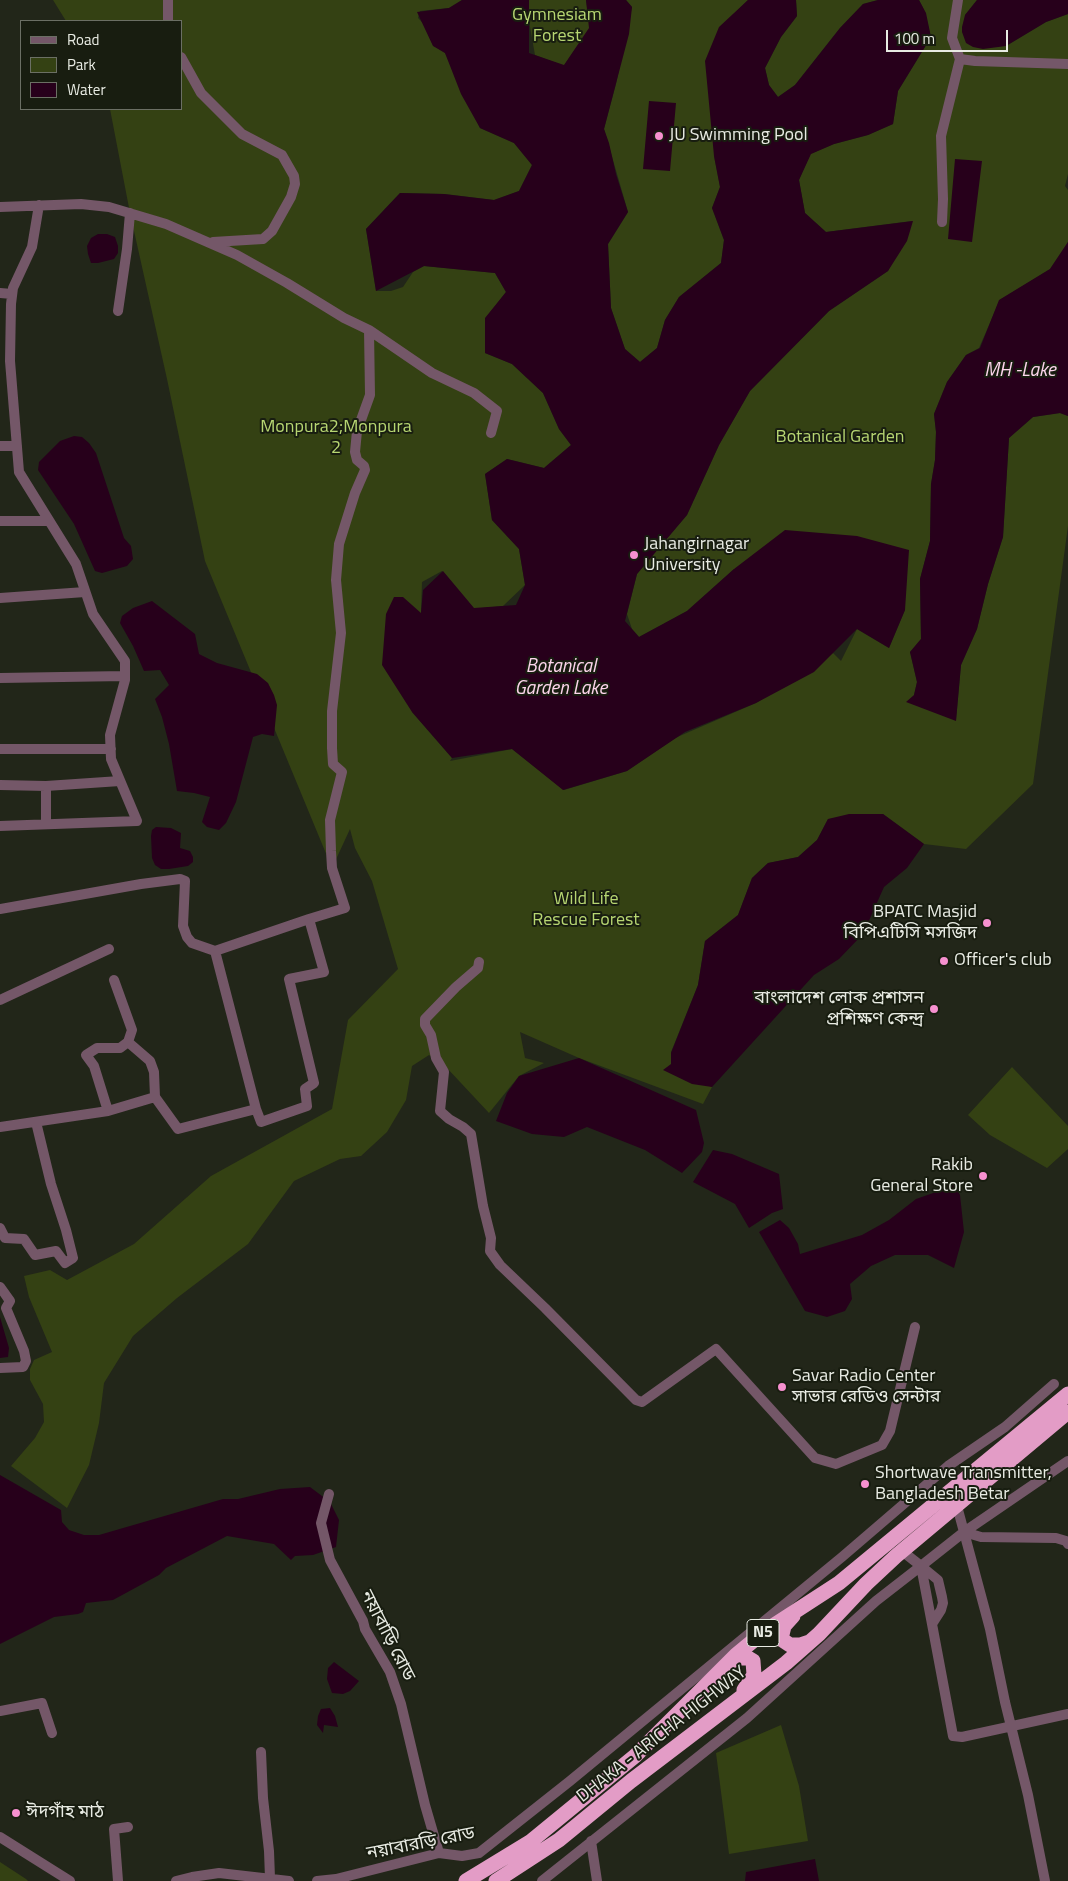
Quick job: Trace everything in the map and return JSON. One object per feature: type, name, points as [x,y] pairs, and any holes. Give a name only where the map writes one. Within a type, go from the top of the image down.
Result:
[{"type":"highway","name":"DHAKA - ARICHA HIGHWAY","points":[[466,1881],[530,1842],[635,1756],[729,1662],[765,1631],[839,1583],[1068,1394]]},
{"type":"highway","name":"DHAKA - ARICHA HIGHWAY","points":[[496,1881],[559,1840],[630,1780],[786,1663],[810,1642],[866,1584],[902,1551],[1068,1412]]},
{"type":"highway","points":[[803,1607],[784,1626],[781,1639],[790,1645],[810,1642]]},
{"type":"highway","points":[[729,1662],[739,1658],[748,1658],[753,1661],[755,1666],[754,1675],[748,1685],[731,1704]]},
{"type":"street","points":[[168,0],[168,20]]},
{"type":"street","points":[[942,222],[941,136],[960,59],[952,38],[958,0]]},
{"type":"street","points":[[182,59],[201,93],[242,134],[282,155],[294,176],[295,184],[284,211],[272,231],[263,239],[227,243],[207,242]]},
{"type":"street","points":[[960,59],[975,62],[1068,64]]},
{"type":"street","points":[[0,208],[81,204],[109,207],[166,224],[236,255],[344,318],[369,330],[432,374],[474,393],[497,411],[491,433]]},
{"type":"street","points":[[0,826],[137,820],[111,759],[110,735],[125,676],[125,660],[93,614],[76,564],[19,472],[5,367],[13,288],[32,247],[39,205]]},
{"type":"street","points":[[118,311],[130,213]]},
{"type":"street","points":[[0,293],[12,294]]},
{"type":"street","points":[[0,909],[115,888],[180,879],[185,881],[183,926],[187,937],[192,943],[215,952],[345,908],[332,868],[330,820],[342,772],[333,764],[332,748],[332,711],[341,633],[336,580],[339,544],[355,493],[365,470],[364,466],[357,460],[355,452],[357,431],[370,395],[369,330]]},
{"type":"street","points":[[0,446],[17,446]]},
{"type":"street","points":[[0,521],[49,521]]},
{"type":"street","points":[[0,598],[85,592]]},
{"type":"street","points":[[0,678],[125,676]]},
{"type":"street","points":[[0,749],[111,749]]},
{"type":"street","points":[[0,785],[46,786],[120,781]]},
{"type":"street","points":[[46,786],[46,824]]},
{"type":"street","points":[[215,952],[261,1122],[307,1106],[305,1089],[314,1083],[289,979],[324,972],[309,919]]},
{"type":"street","points":[[0,1000],[108,949]]},
{"type":"street","points":[[478,962],[478,968],[456,987],[425,1020],[425,1025],[432,1035],[436,1058],[444,1072],[440,1111],[472,1134],[483,1206],[491,1238],[490,1251],[500,1265],[636,1400],[642,1402],[716,1349],[815,1458],[836,1464],[882,1445],[890,1431],[915,1326]]},
{"type":"street","points":[[108,1111],[94,1066],[86,1055],[97,1048],[120,1048],[128,1042],[132,1030],[114,980]]},
{"type":"street","points":[[128,1042],[150,1061],[154,1072],[155,1097],[178,1129],[256,1109]]},
{"type":"street","points":[[0,1127],[108,1111],[155,1097]]},
{"type":"street","points":[[0,1228],[6,1238],[24,1239],[35,1255],[56,1251],[65,1263],[73,1258],[51,1184],[36,1122]]},
{"type":"street","points":[[0,1286],[10,1301],[6,1308],[24,1351],[26,1361],[23,1366],[0,1368]]},
{"type":"street","name":"নয়াবারড়ি রোড","points":[[317,1881],[336,1879],[439,1853],[462,1856],[479,1853],[570,1782],[842,1558],[948,1466],[1005,1427],[1054,1384]]},
{"type":"street","points":[[542,1881],[591,1841],[627,1815],[660,1785],[747,1718],[876,1601],[964,1532],[1068,1461]]},
{"type":"street","name":"নয়াবাড়ি রোড","points":[[329,1494],[321,1523],[330,1560],[363,1621],[365,1629],[390,1672],[401,1704],[425,1805],[439,1853]]},
{"type":"street","points":[[956,1506],[990,1629],[1028,1795],[1045,1881]]},
{"type":"street","points":[[964,1532],[981,1537],[1056,1538],[1066,1541],[1068,1544]]},
{"type":"street","points":[[902,1551],[938,1580],[943,1604],[932,1624]]},
{"type":"street","points":[[921,1566],[952,1735],[956,1737],[962,1736],[1068,1714]]},
{"type":"street","points":[[0,1711],[42,1703],[52,1733]]},
{"type":"street","points":[[261,1752],[270,1878]]},
{"type":"street","points":[[118,1881],[114,1829],[128,1827]]},
{"type":"street","points":[[0,1837],[70,1881]]},
{"type":"street","points":[[591,1841],[597,1881]]},
{"type":"street","points":[[176,1881],[192,1876],[219,1873],[289,1881]]},
{"type":"green space","name":"Jahangirnagar University","points":[[53,0],[462,0],[449,8],[420,11],[418,18],[423,23],[433,45],[445,53],[480,128],[514,143],[532,165],[519,191],[494,200],[444,194],[400,193],[366,229],[376,291],[391,291],[403,287],[413,272],[424,266],[495,273],[506,292],[486,318],[485,353],[512,364],[543,393],[559,429],[571,445],[544,468],[507,459],[485,474],[492,520],[519,549],[525,585],[503,606],[474,609],[442,571],[422,582],[412,712],[452,758],[450,761],[512,749],[564,790],[627,771],[675,738],[756,703],[833,653],[841,661],[857,629],[889,648],[905,610],[734,569],[687,611],[639,637],[632,629],[627,614],[637,574],[687,515],[719,445],[750,391],[829,311],[888,271],[912,221],[826,232],[805,213],[799,180],[810,154],[834,144],[868,135],[893,124],[898,91],[931,37],[919,0],[977,0],[965,15],[1006,46],[1046,22],[1068,14],[1068,174],[1065,186],[1068,190],[1068,242],[1050,269],[1000,300],[979,348],[966,355],[947,382],[934,414],[936,432],[935,460],[931,484],[930,541],[920,579],[921,639],[910,652],[917,682],[914,695],[956,720],[961,665],[977,629],[988,584],[1003,537],[1009,438],[1033,417],[1060,413],[1068,416],[1068,526],[1033,784],[966,849],[924,844],[883,814],[828,819],[817,840],[798,857],[768,863],[752,878],[738,915],[705,941],[698,985],[671,1052],[671,1064],[712,1087],[703,1104],[579,1058],[520,1032],[525,1058],[544,1063],[519,1076],[489,1113],[446,1067],[429,1055],[412,1066],[406,1100],[387,1132],[361,1156],[340,1159],[294,1181],[248,1244],[177,1298],[133,1336],[104,1383],[99,1423],[89,1465],[67,1508],[11,1466],[35,1438],[44,1422],[43,1404],[30,1380],[30,1369],[34,1360],[52,1352],[29,1297],[24,1276],[50,1270],[67,1280],[134,1244],[211,1176],[332,1109],[348,1020],[398,969],[372,881],[355,848],[350,829],[332,868],[205,561],[130,213],[110,110],[182,110],[182,20],[65,20]]},
{"type":"green space","name":"Gymnesiam Forest","points":[[529,0],[586,0],[590,28],[564,66],[535,55],[529,21]]},
{"type":"green space","name":"Gymnesiam Forest","points":[[626,0],[748,0],[737,11],[714,156],[720,187],[712,208],[724,240],[721,263],[679,297],[665,320],[657,348],[640,362],[625,349],[611,308],[608,244],[628,212],[604,129],[616,84],[632,7]]},
{"type":"green space","points":[[796,0],[878,0],[863,4],[840,28],[795,85],[778,97],[769,85],[765,68],[781,37],[797,16]]},
{"type":"green space","points":[[1012,1067],[1068,1126],[1068,1149],[1047,1168],[990,1135],[968,1115]]},
{"type":"green space","points":[[781,1725],[799,1786],[808,1841],[729,1854],[716,1753]]},
{"type":"green space","points":[[0,1862],[26,1879],[28,1881],[0,1881]]},
{"type":"water","name":"Botanical Garden Lake","points":[[462,0],[529,0],[529,53],[564,65],[589,28],[586,0],[626,0],[632,7],[629,34],[604,129],[628,212],[608,244],[611,308],[625,349],[640,362],[657,348],[665,320],[679,297],[721,263],[724,240],[712,208],[720,187],[714,156],[705,61],[719,27],[748,0],[796,0],[797,16],[781,37],[765,68],[769,85],[778,97],[795,85],[840,28],[863,4],[878,0],[919,0],[926,13],[931,37],[898,91],[893,124],[868,135],[834,144],[811,154],[799,180],[805,213],[826,232],[913,221],[907,241],[888,271],[829,311],[750,391],[719,445],[687,515],[637,574],[625,621],[639,637],[687,611],[734,569],[785,530],[857,536],[909,550],[905,610],[889,648],[857,629],[814,672],[756,703],[685,732],[627,771],[563,790],[512,749],[452,758],[412,712],[382,665],[386,614],[394,597],[403,597],[421,613],[423,590],[443,571],[474,608],[516,605],[525,585],[519,549],[492,520],[485,474],[507,459],[544,468],[571,445],[559,429],[543,393],[512,364],[485,353],[485,318],[506,292],[495,273],[424,266],[376,291],[366,229],[400,193],[444,194],[494,200],[519,191],[532,165],[514,143],[480,128],[461,94],[445,53],[433,46],[417,12],[449,8]]},
{"type":"water","points":[[977,0],[1068,0],[1068,14],[1046,22],[1006,46],[983,49],[966,43],[962,32],[965,15]]},
{"type":"water","name":"JU Swimming Pool","points":[[649,101],[676,103],[670,171],[643,169]]},
{"type":"water","points":[[955,159],[982,161],[972,242],[948,239]]},
{"type":"water","points":[[98,234],[107,234],[115,237],[118,253],[114,259],[91,263],[87,246],[91,238]]},
{"type":"water","name":"MH -Lake","points":[[1068,242],[1068,416],[1060,413],[1033,417],[1009,438],[1003,537],[988,584],[977,629],[961,665],[956,721],[906,702],[914,695],[917,682],[910,652],[921,639],[920,579],[930,541],[931,484],[935,460],[936,432],[934,414],[947,382],[966,355],[980,348],[999,300],[1050,269]]},
{"type":"water","points":[[74,436],[82,437],[96,453],[124,538],[131,546],[133,559],[127,566],[102,573],[95,571],[74,524],[38,470],[39,462],[60,441]]},
{"type":"water","points":[[152,601],[195,634],[199,654],[217,663],[257,674],[268,683],[277,705],[274,736],[262,734],[253,737],[236,802],[226,823],[219,830],[207,827],[202,822],[210,797],[177,791],[169,744],[155,699],[169,685],[160,670],[144,671],[120,623],[122,616],[133,608]]},
{"type":"water","points":[[849,814],[883,814],[924,844],[907,868],[884,887],[863,934],[839,959],[814,975],[712,1087],[692,1084],[663,1070],[671,1064],[671,1053],[698,985],[705,941],[738,915],[752,878],[768,863],[798,857],[817,840],[828,819]]},
{"type":"water","points":[[156,827],[171,828],[181,833],[180,848],[190,851],[193,862],[188,866],[169,869],[161,869],[155,865],[152,858],[151,836],[152,830]]},
{"type":"water","points":[[579,1058],[696,1110],[704,1143],[702,1152],[682,1173],[645,1150],[587,1127],[564,1137],[532,1134],[496,1121],[507,1093],[519,1076]]},
{"type":"water","points":[[713,1150],[732,1154],[779,1174],[783,1209],[772,1213],[749,1228],[735,1204],[693,1182]]},
{"type":"water","points":[[952,1181],[960,1195],[964,1232],[954,1268],[928,1255],[895,1255],[871,1266],[850,1284],[852,1299],[845,1311],[827,1317],[805,1311],[759,1232],[780,1220],[789,1228],[798,1244],[800,1254],[862,1235],[889,1220],[916,1199],[939,1191]]},
{"type":"water","points":[[0,1317],[9,1348],[8,1357],[0,1358]]},
{"type":"water","points":[[0,1475],[61,1510],[62,1522],[69,1530],[84,1535],[99,1535],[223,1499],[238,1499],[280,1489],[310,1487],[330,1502],[339,1520],[336,1547],[313,1555],[295,1556],[291,1560],[274,1544],[227,1536],[166,1568],[159,1575],[113,1600],[86,1603],[83,1612],[54,1617],[0,1644]]},
{"type":"water","points":[[334,1662],[359,1681],[350,1691],[343,1694],[332,1693],[327,1679],[328,1668]]},
{"type":"water","points":[[330,1708],[335,1716],[338,1727],[324,1725],[323,1733],[317,1725],[318,1716],[321,1709]]},
{"type":"water","points":[[815,1859],[819,1881],[745,1881],[746,1872]]},
{"type":"place","name":"JU Swimming Pool","points":[[659,136]]},
{"type":"place","name":"Jahangirnagar University","points":[[634,555]]},
{"type":"place","name":"BPATC Masjid বিপিএটিসি মসজিদ","points":[[987,923]]},
{"type":"place","name":"Officer's club","points":[[944,961]]},
{"type":"place","name":"বাংলাদেশ লোক প্রশাসন প্রশিক্ষণ কেন্দ্র","points":[[934,1009]]},
{"type":"place","name":"Rakib General Store","points":[[983,1176]]},
{"type":"place","name":"Savar Radio Center সাভার রেডিও সেন্টার","points":[[782,1387]]},
{"type":"place","name":"Shortwave Transmitter, Bangladesh Betar","points":[[865,1484]]},
{"type":"place","name":"ঈদগাঁহ মাঠ","points":[[16,1813]]},
{"type":"park label","name":"Monpura2;Monpura 2","points":[[336,438]]},
{"type":"park label","name":"Botanical Garden","points":[[840,438]]},
{"type":"park label","name":"Wild Life Rescue Forest","points":[[586,910]]}]
